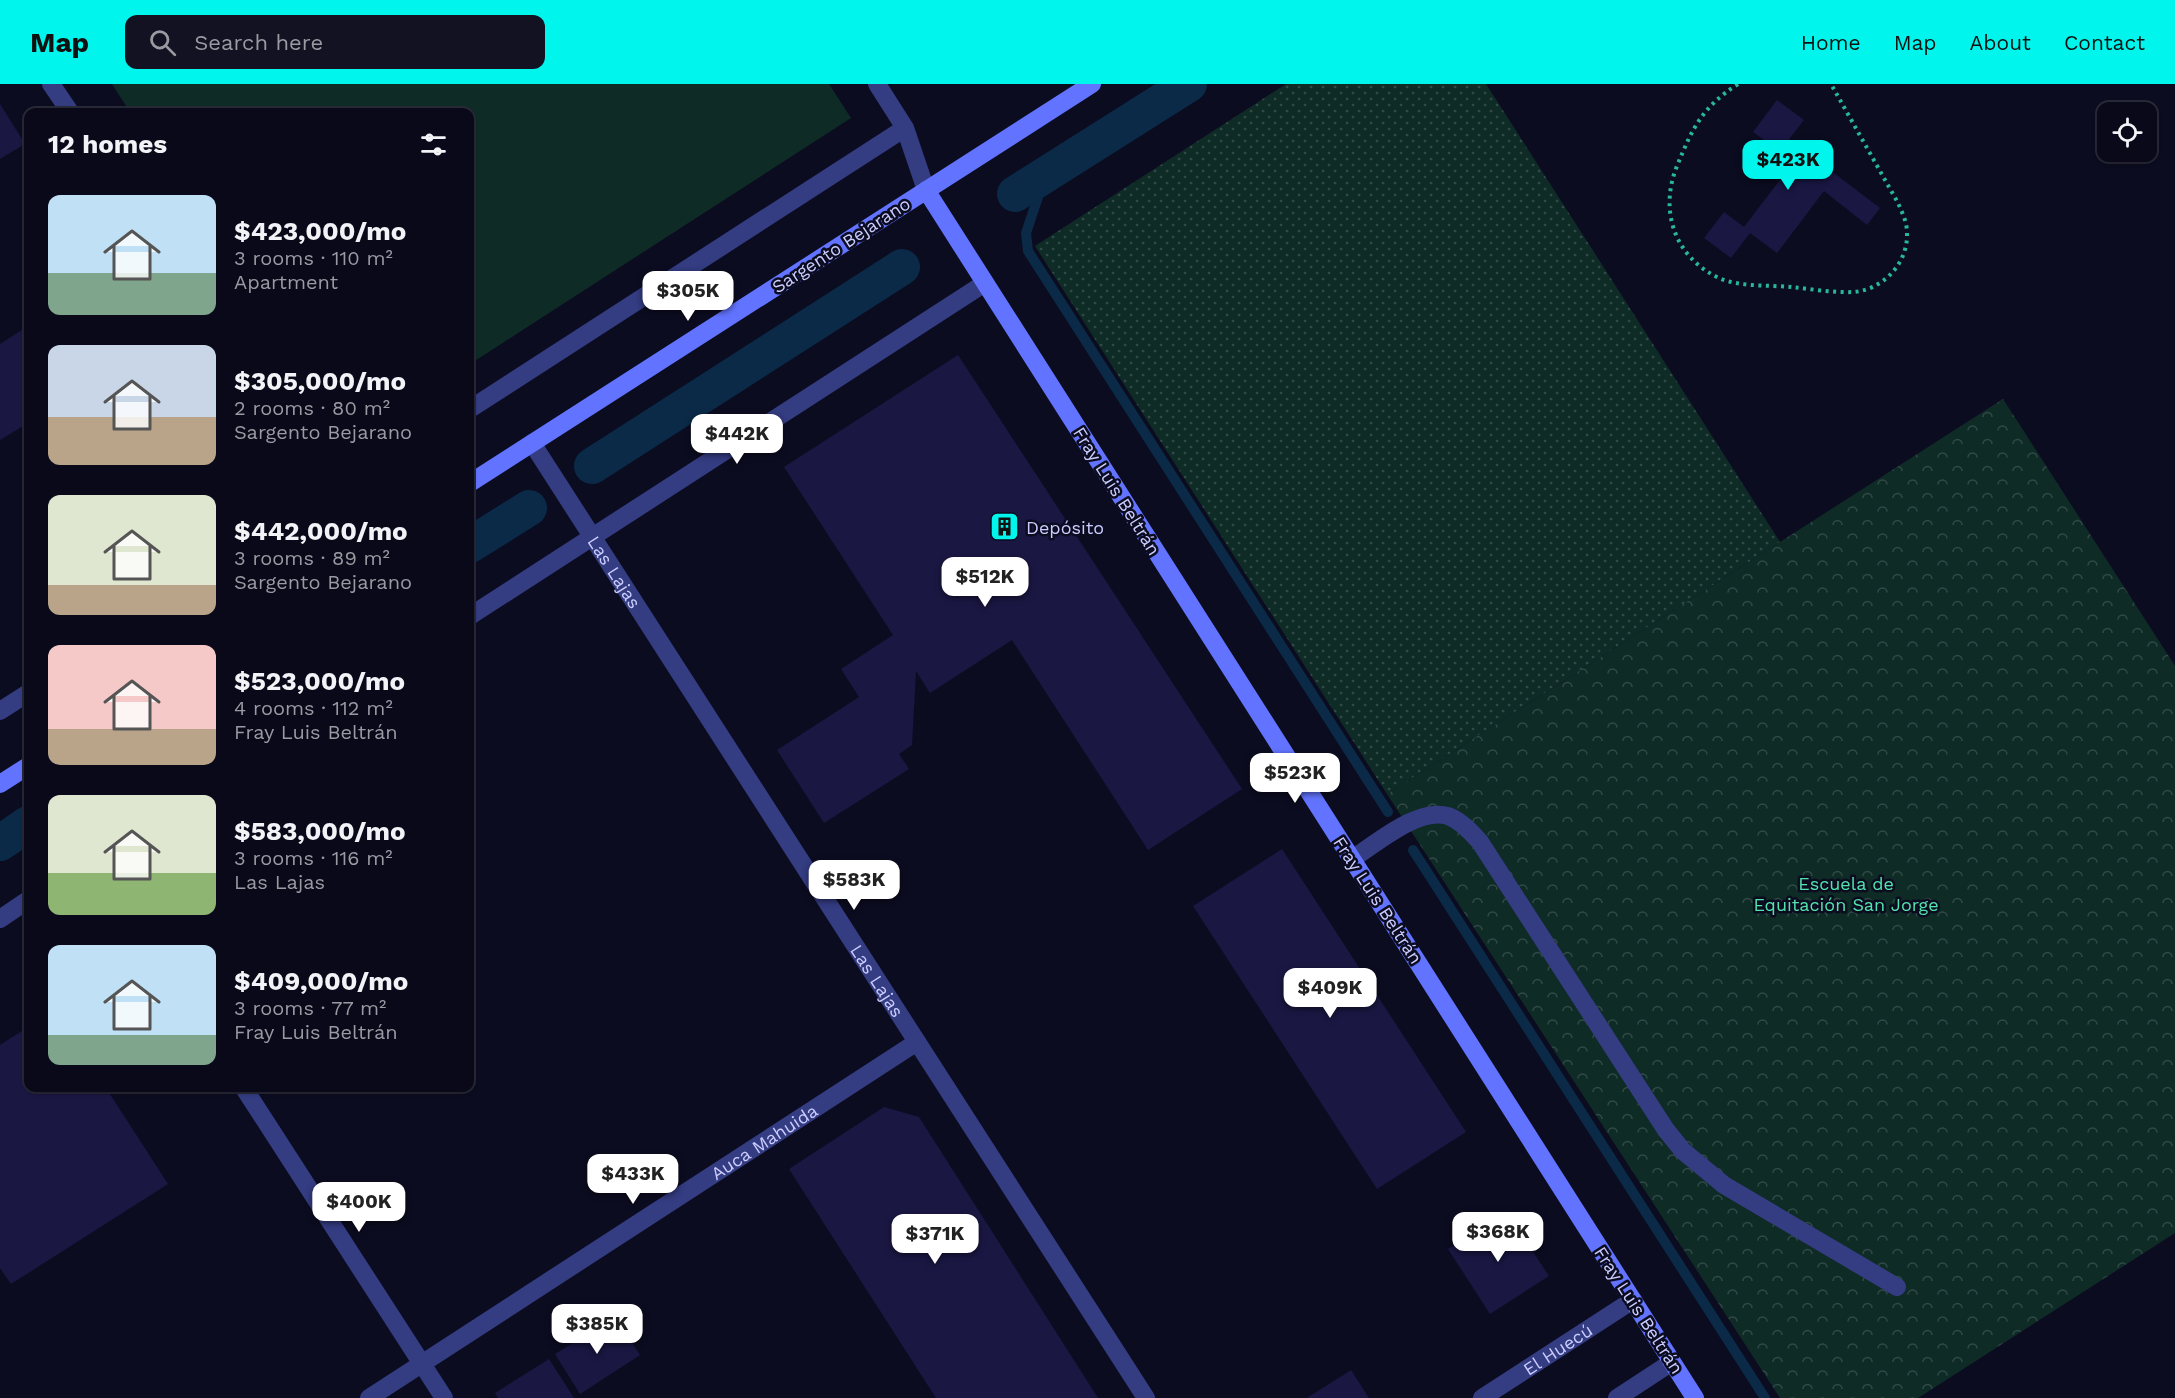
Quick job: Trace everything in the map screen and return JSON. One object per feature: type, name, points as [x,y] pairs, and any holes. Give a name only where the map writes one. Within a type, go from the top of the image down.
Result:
[{"type":"street","points":[[51,84],[67,108]]},
{"type":"street","points":[[877,84],[905,129],[926,190]]},
{"type":"street","name":"Sargento Bejarano","points":[[474,480],[1092,84]]},
{"type":"street","points":[[474,406],[905,129]]},
{"type":"street","name":"Fray Luis Beltrán","points":[[926,190],[1695,1398]]},
{"type":"street","points":[[474,613],[986,283]]},
{"type":"street","name":"Las Lajas","points":[[532,443],[1146,1398]]},
{"type":"street","points":[[0,711],[24,696]]},
{"type":"street","points":[[0,784],[24,769]]},
{"type":"street","points":[[1352,859],[1407,823],[1419,818],[1433,815],[1447,816],[1460,822],[1480,842],[1666,1131],[1683,1151],[1724,1185],[1897,1287]]},
{"type":"street","points":[[0,919],[24,903]]},
{"type":"street","name":"Auca Mahuida","points":[[369,1398],[917,1042]]},
{"type":"street","points":[[247,1092],[444,1398]]},
{"type":"street","name":"El Huecú","points":[[1482,1398],[1633,1300]]},
{"type":"street","points":[[1617,1398],[1672,1362]]},
{"type":"path","points":[[1738,84],[1706,110],[1691,131],[1674,174],[1669,200],[1670,221],[1677,239],[1703,268],[1720,278],[1741,283],[1856,292],[1881,283],[1900,263],[1907,234],[1905,217],[1831,84]]},
{"type":"green space","points":[[112,84],[829,84],[851,118],[474,361],[474,108],[127,108]]},
{"type":"green space","points":[[1286,84],[1486,84],[1780,542],[1387,794],[1035,246]]},
{"type":"green space","name":"Escuela de Equitación San Jorge","points":[[2003,399],[2175,666],[2175,1233],[1918,1398],[1780,1398],[1387,794]]},
{"type":"building","points":[[1777,100],[1804,120],[1789,139],[1880,208],[1867,225],[1824,191],[1777,253],[1750,233],[1731,258],[1704,238],[1724,212],[1744,227],[1782,177],[1778,150],[1753,132]]},
{"type":"building","points":[[0,104],[24,145],[0,159]]},
{"type":"building","points":[[24,329],[24,425],[0,440],[0,344]]},
{"type":"building","points":[[958,355],[1242,789],[1148,850],[1012,640],[930,693],[916,671],[912,745],[899,754],[909,769],[824,823],[777,750],[859,697],[841,669],[893,635],[784,467]]},
{"type":"building","points":[[1282,849],[1466,1132],[1377,1189],[1193,906]]},
{"type":"building","points":[[24,1030],[24,1092],[109,1092],[168,1184],[11,1284],[0,1268],[0,1045]]},
{"type":"building","points":[[884,1107],[919,1117],[1098,1398],[936,1398],[789,1169]]},
{"type":"building","points":[[1506,1211],[1549,1276],[1490,1314],[1448,1249]]},
{"type":"building","points":[[615,1317],[640,1355],[580,1394],[555,1354]]},
{"type":"building","points":[[549,1359],[574,1398],[498,1398],[495,1393]]},
{"type":"building","points":[[1351,1370],[1369,1398],[1307,1398]]},
{"type":"waterway","points":[[1015,194],[1189,84]]},
{"type":"waterway","points":[[1045,176],[1026,233],[1028,251],[1388,812]]},
{"type":"waterway","points":[[592,466],[902,267]]},
{"type":"waterway","points":[[474,542],[529,508]]},
{"type":"waterway","points":[[0,843],[24,827]]},
{"type":"waterway","points":[[1413,850],[1765,1398]]},
{"type":"place","name":"Depósito","points":[[1005,527]]}]
